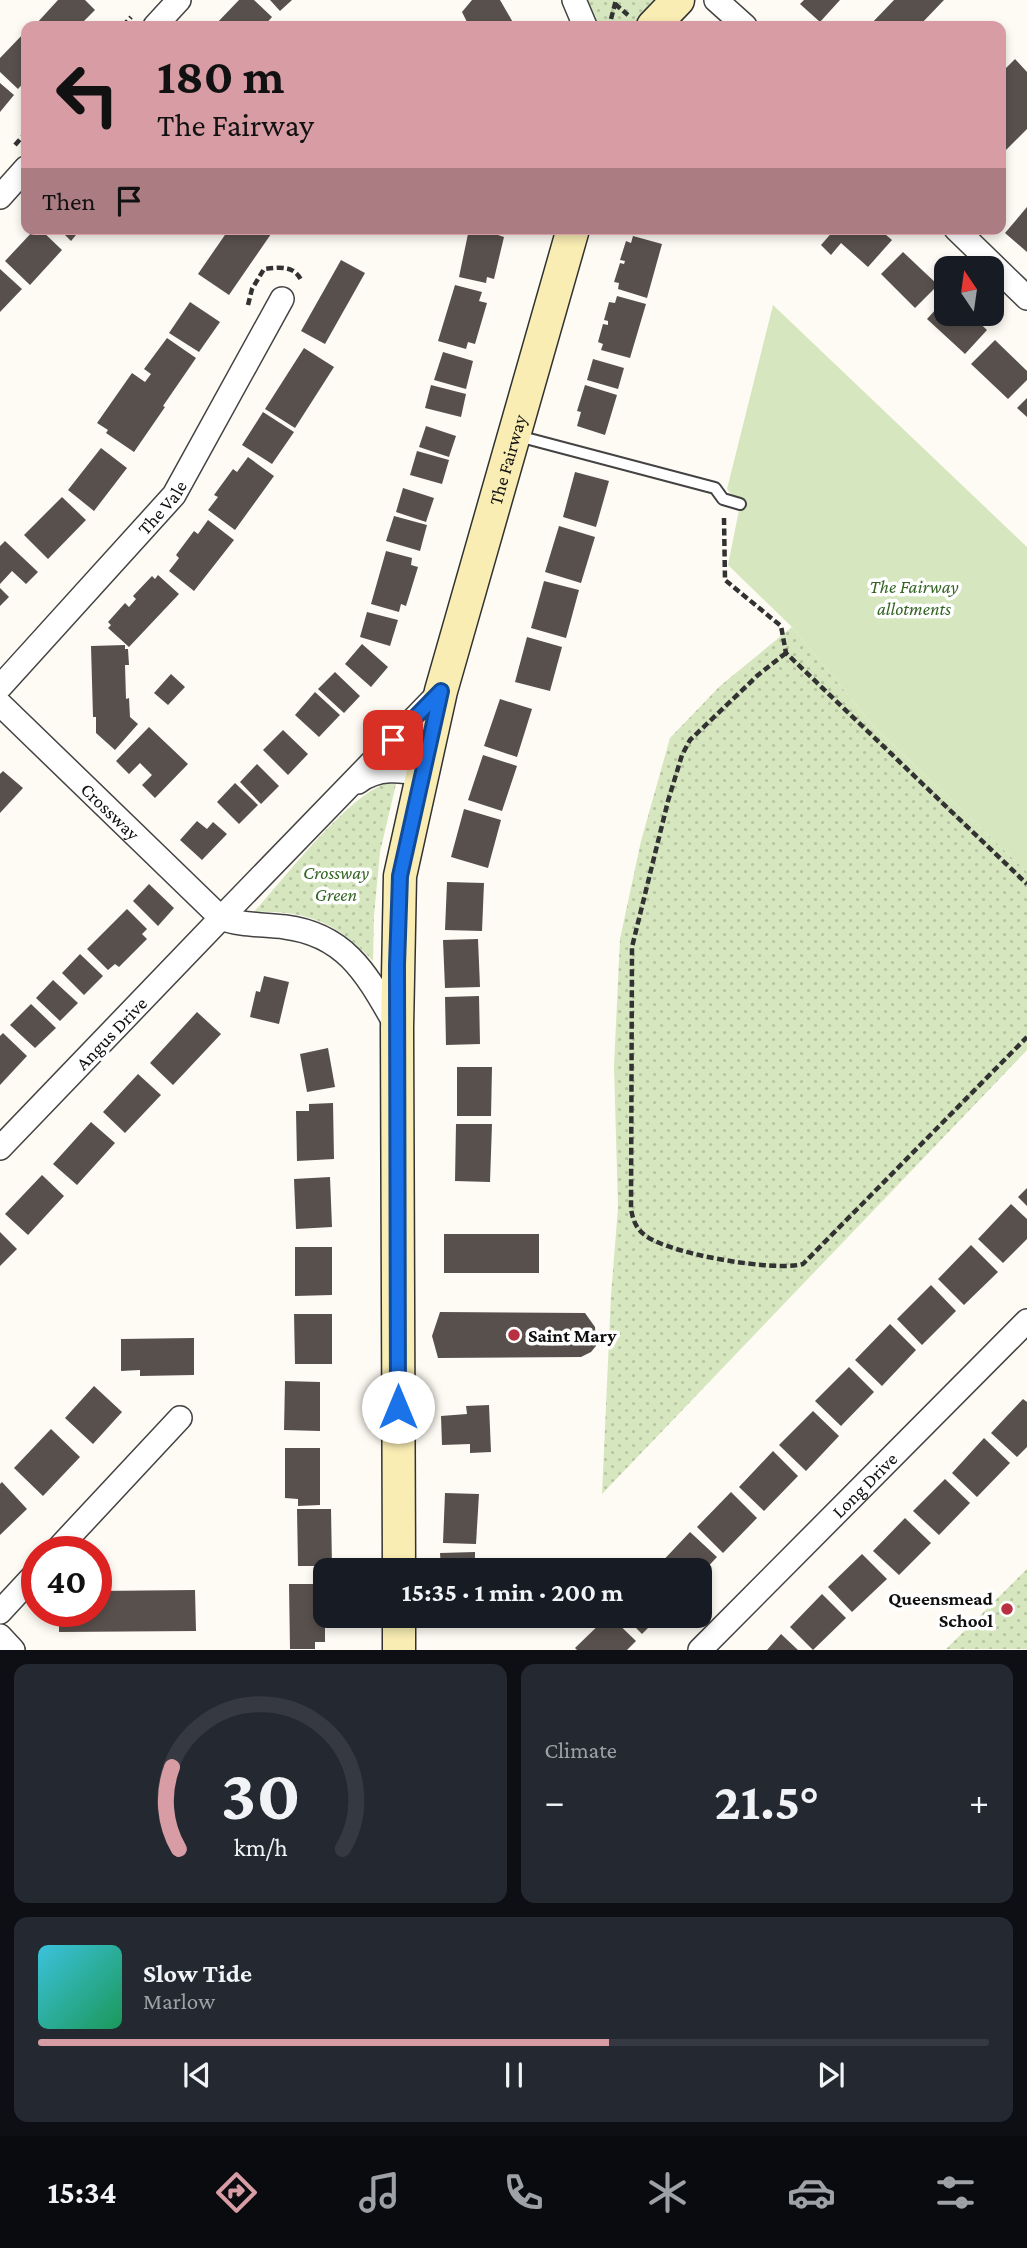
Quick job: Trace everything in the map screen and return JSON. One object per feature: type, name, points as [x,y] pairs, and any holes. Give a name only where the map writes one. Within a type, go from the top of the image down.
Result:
[{"type":"street","points":[[160,21],[179,0]]},
{"type":"street","points":[[574,0],[583,21]]},
{"type":"street","points":[[658,21],[678,0]]},
{"type":"street","points":[[716,0],[739,21]]},
{"type":"street","points":[[0,197],[21,174]]},
{"type":"street","name":"The Fairway","points":[[399,1558],[397,1028],[400,876],[441,691],[571,235]]},
{"type":"street","points":[[962,235],[1027,298]]},
{"type":"street","name":"The Vale","points":[[0,687],[174,495],[282,299]]},
{"type":"street","name":"The Fairway","points":[[221,918],[441,691]]},
{"type":"street","name":"Crossway","points":[[0,704],[221,918]]},
{"type":"street","name":"The Fairway","points":[[340,795],[364,778],[383,771],[399,770],[422,774]]},
{"type":"street","points":[[221,918],[235,924],[257,923],[300,929],[334,942],[361,967],[397,1028]]},
{"type":"street","name":"Angus Drive","points":[[0,1148],[221,918]]},
{"type":"street","name":"Long Drive","points":[[700,1650],[1027,1321]]},
{"type":"street","points":[[70,1536],[180,1418]]},
{"type":"street","points":[[0,1612],[21,1589]]},
{"type":"street","points":[[399,1628],[399,1650]]},
{"type":"street","points":[[0,1636],[13,1650]]},
{"type":"lane","points":[[515,435],[715,488],[723,499],[740,504]]},
{"type":"path","points":[[611,21],[616,0]]},
{"type":"path","points":[[723,499],[725,580],[781,626],[786,653],[1027,884]]},
{"type":"path","points":[[786,653],[758,675],[690,740],[682,755],[668,801],[632,947],[631,1209],[640,1232],[653,1241],[709,1257],[761,1265],[803,1264],[1027,1037]]},
{"type":"green space","points":[[584,0],[658,0],[639,21],[592,21]]},
{"type":"green space","name":"The Fairway allotments","points":[[773,305],[1027,547],[1027,872],[874,727],[792,627],[728,565],[740,505],[727,489]]},
{"type":"green space","points":[[792,627],[874,727],[1027,872],[1027,1050],[602,1494],[611,1295],[618,1208],[614,1066],[620,939],[641,841],[670,738],[720,686]]},
{"type":"green space","name":"Crossway Green","points":[[387,783],[396,784],[380,852],[373,961],[347,937],[320,922],[290,913],[254,912],[335,821],[371,791]]},
{"type":"green space","name":"Queensmead School","points":[[1027,1569],[1027,1649],[946,1649]]},
{"type":"building","points":[[58,0],[85,0],[95,10],[84,21],[39,21]]},
{"type":"building","points":[[239,0],[254,0],[272,17],[268,21],[219,21]]},
{"type":"building","points":[[270,0],[292,0],[280,11]]},
{"type":"building","points":[[472,0],[500,0],[512,21],[466,21],[462,12]]},
{"type":"building","points":[[804,0],[840,0],[821,21],[800,4]]},
{"type":"building","points":[[894,0],[944,0],[924,21],[874,21]]},
{"type":"building","points":[[21,36],[21,86],[18,89],[0,72],[0,58]]},
{"type":"building","points":[[1015,59],[1027,72],[1027,129],[1006,150],[1006,68]]},
{"type":"building","points":[[0,83],[14,95],[0,112]]},
{"type":"building","points":[[1027,207],[1027,252],[1006,232]]},
{"type":"building","points":[[29,235],[46,235],[62,250],[30,285],[5,261]]},
{"type":"building","points":[[65,235],[76,235],[71,241]]},
{"type":"building","points":[[225,235],[270,235],[229,295],[198,274]]},
{"type":"building","points":[[468,235],[504,237],[494,279],[487,277],[486,283],[459,277]]},
{"type":"building","points":[[830,235],[886,235],[892,240],[868,267],[841,243],[831,255],[821,245]]},
{"type":"building","points":[[633,236],[662,244],[647,298],[618,289],[619,283],[614,282],[620,263],[624,264],[625,261],[620,260],[626,241],[631,243]]},
{"type":"building","points":[[903,252],[934,281],[934,289],[915,308],[881,274]]},
{"type":"building","points":[[341,260],[365,273],[325,344],[301,331]]},
{"type":"building","points":[[0,269],[22,289],[0,312]]},
{"type":"building","points":[[455,285],[482,292],[479,301],[487,303],[475,344],[468,342],[466,349],[438,341]]},
{"type":"building","points":[[617,296],[646,304],[630,358],[601,350],[603,344],[598,342],[603,324],[608,325],[608,321],[604,320],[609,302],[615,303]]},
{"type":"building","points":[[190,302],[220,322],[199,352],[169,333]]},
{"type":"building","points":[[934,311],[934,325],[927,319]]},
{"type":"building","points":[[935,326],[983,326],[987,330],[965,354]]},
{"type":"building","points":[[167,338],[196,358],[134,452],[106,433],[108,430],[97,423],[132,373],[145,382],[151,374],[144,369]]},
{"type":"building","points":[[995,340],[1027,371],[1027,380],[1008,399],[971,364]]},
{"type":"building","points":[[304,348],[334,367],[295,428],[265,409]]},
{"type":"building","points":[[443,352],[473,361],[466,389],[434,380]]},
{"type":"building","points":[[593,359],[624,368],[618,389],[587,380]]},
{"type":"building","points":[[431,385],[466,394],[461,417],[425,408]]},
{"type":"building","points":[[585,385],[617,395],[605,435],[577,426],[581,412],[577,411]]},
{"type":"building","points":[[1027,398],[1027,417],[1017,408]]},
{"type":"building","points":[[263,412],[294,432],[272,464],[242,445]]},
{"type":"building","points":[[426,426],[456,436],[449,457],[419,447]]},
{"type":"building","points":[[101,448],[127,468],[94,511],[68,490]]},
{"type":"building","points":[[417,451],[449,460],[442,484],[410,475]]},
{"type":"building","points":[[248,457],[274,476],[235,530],[208,510],[218,497],[214,495],[233,469],[237,472]]},
{"type":"building","points":[[575,472],[609,481],[596,527],[563,517]]},
{"type":"building","points":[[403,488],[434,498],[426,522],[396,512]]},
{"type":"building","points":[[62,497],[86,520],[48,559],[24,535]]},
{"type":"building","points":[[394,516],[427,525],[420,551],[386,541]]},
{"type":"building","points":[[208,520],[234,540],[194,591],[169,571],[179,558],[176,555],[194,531],[198,534]]},
{"type":"building","points":[[559,526],[595,537],[581,583],[545,572]]},
{"type":"building","points":[[5,541],[38,572],[26,584],[12,571],[0,584],[0,546]]},
{"type":"building","points":[[386,551],[412,558],[411,565],[418,567],[406,606],[401,604],[399,612],[371,604]]},
{"type":"building","points":[[158,575],[179,594],[129,647],[108,628],[111,625],[108,622],[125,603],[129,607],[136,599],[133,596],[152,576],[155,579]]},
{"type":"building","points":[[544,581],[579,590],[566,638],[531,628]]},
{"type":"building","points":[[0,588],[9,597],[0,606]]},
{"type":"building","points":[[367,612],[398,620],[390,646],[360,637]]},
{"type":"building","points":[[527,637],[562,647],[550,691],[515,682]]},
{"type":"building","points":[[362,644],[388,667],[371,687],[345,664]]},
{"type":"building","points":[[125,645],[125,649],[128,649],[129,665],[125,665],[126,699],[129,698],[130,717],[138,724],[115,750],[96,733],[91,646]]},
{"type":"building","points":[[335,672],[360,696],[344,713],[318,689]]},
{"type":"building","points":[[171,674],[185,687],[168,705],[154,693]]},
{"type":"building","points":[[315,692],[340,715],[319,737],[295,715]]},
{"type":"building","points":[[500,699],[532,709],[517,757],[484,746]]},
{"type":"building","points":[[149,727],[188,764],[155,798],[142,785],[152,775],[140,763],[129,774],[116,761]]},
{"type":"building","points":[[283,730],[308,754],[288,775],[263,750]]},
{"type":"building","points":[[483,755],[517,766],[502,811],[468,800]]},
{"type":"building","points":[[257,764],[279,786],[261,804],[240,782]]},
{"type":"building","points":[[3,771],[23,788],[0,813],[0,774]]},
{"type":"building","points":[[235,783],[258,805],[239,824],[217,802]]},
{"type":"building","points":[[464,809],[501,820],[488,868],[451,857]]},
{"type":"building","points":[[197,821],[207,829],[213,822],[227,834],[202,860],[180,840]]},
{"type":"building","points":[[447,882],[484,883],[482,931],[445,930]]},
{"type":"building","points":[[149,884],[174,908],[158,926],[133,901]]},
{"type":"building","points":[[127,909],[147,929],[142,934],[147,939],[119,967],[115,964],[108,970],[87,949]]},
{"type":"building","points":[[478,939],[480,987],[445,988],[443,940]]},
{"type":"building","points":[[80,954],[103,976],[84,995],[62,973]]},
{"type":"building","points":[[264,976],[289,982],[279,1024],[250,1017],[256,991],[260,992]]},
{"type":"building","points":[[53,980],[78,1003],[60,1021],[36,998]]},
{"type":"building","points":[[479,996],[480,1044],[446,1045],[445,997]]},
{"type":"building","points":[[31,1004],[56,1028],[35,1048],[10,1025]]},
{"type":"building","points":[[197,1012],[221,1034],[173,1085],[150,1063]]},
{"type":"building","points":[[3,1033],[27,1056],[0,1085],[0,1036]]},
{"type":"building","points":[[328,1048],[335,1087],[307,1092],[300,1054]]},
{"type":"building","points":[[457,1067],[492,1067],[491,1116],[457,1116]]},
{"type":"building","points":[[138,1074],[161,1095],[125,1133],[103,1112]]},
{"type":"building","points":[[333,1103],[334,1159],[297,1161],[296,1111],[309,1111],[309,1104]]},
{"type":"building","points":[[91,1122],[115,1143],[77,1185],[53,1164]]},
{"type":"building","points":[[456,1124],[492,1124],[490,1182],[455,1181]]},
{"type":"building","points":[[42,1175],[64,1196],[28,1235],[5,1214]]},
{"type":"building","points":[[330,1177],[332,1227],[296,1229],[294,1179]]},
{"type":"building","points":[[1027,1188],[1027,1206],[1018,1197]]},
{"type":"building","points":[[1011,1204],[1027,1219],[1027,1239],[1003,1263],[978,1239]]},
{"type":"building","points":[[0,1232],[17,1249],[0,1266]]},
{"type":"building","points":[[444,1234],[539,1234],[539,1273],[444,1273]]},
{"type":"building","points":[[971,1245],[998,1272],[964,1305],[938,1279]]},
{"type":"building","points":[[295,1247],[332,1247],[332,1295],[295,1296]]},
{"type":"building","points":[[931,1285],[956,1311],[922,1345],[897,1319]]},
{"type":"building","name":"Saint Mary","points":[[440,1312],[585,1313],[595,1327],[596,1346],[581,1357],[438,1358],[432,1336]]},
{"type":"building","points":[[294,1314],[332,1314],[332,1364],[295,1364]]},
{"type":"building","points":[[890,1324],[916,1350],[882,1386],[855,1360]]},
{"type":"building","points":[[194,1338],[194,1375],[140,1376],[140,1370],[121,1371],[121,1339]]},
{"type":"building","points":[[849,1367],[874,1392],[841,1426],[815,1401]]},
{"type":"building","points":[[285,1381],[320,1382],[320,1431],[284,1430]]},
{"type":"building","points":[[94,1386],[122,1412],[93,1444],[65,1418]]},
{"type":"building","points":[[1023,1399],[1027,1402],[1027,1447],[1017,1457],[991,1433]]},
{"type":"building","points":[[489,1405],[491,1452],[470,1453],[470,1444],[442,1445],[441,1416],[467,1414],[466,1406]]},
{"type":"building","points":[[813,1411],[839,1436],[806,1471],[779,1445]]},
{"type":"building","points":[[51,1429],[80,1457],[43,1496],[14,1468]]},
{"type":"building","points":[[984,1438],[1010,1463],[977,1497],[952,1473]]},
{"type":"building","points":[[285,1448],[320,1448],[320,1505],[298,1506],[298,1499],[285,1498]]},
{"type":"building","points":[[773,1451],[798,1476],[764,1511],[739,1487]]},
{"type":"building","points":[[945,1479],[970,1503],[939,1535],[913,1511]]},
{"type":"building","points":[[2,1482],[27,1509],[0,1535],[0,1484]]},
{"type":"building","points":[[731,1492],[757,1518],[723,1553],[697,1527]]},
{"type":"building","points":[[445,1493],[479,1494],[476,1544],[443,1543]]},
{"type":"building","points":[[297,1509],[331,1509],[332,1558],[313,1558],[313,1566],[298,1566]]},
{"type":"building","points":[[905,1518],[931,1543],[899,1575],[873,1551]]},
{"type":"building","points":[[690,1532],[717,1557],[712,1562],[712,1558],[665,1558]]},
{"type":"building","points":[[475,1552],[475,1558],[440,1558],[440,1553]]},
{"type":"building","points":[[862,1554],[887,1579],[852,1612],[828,1587]]},
{"type":"building","points":[[289,1584],[313,1584],[313,1628],[325,1628],[325,1642],[315,1642],[315,1649],[290,1649]]},
{"type":"building","points":[[195,1590],[196,1631],[59,1632],[59,1627],[112,1627],[112,1591]]},
{"type":"building","points":[[822,1594],[846,1618],[813,1650],[790,1627]]},
{"type":"building","points":[[596,1628],[622,1628],[636,1641],[627,1650],[575,1648]]},
{"type":"building","points":[[636,1628],[648,1628],[642,1634]]},
{"type":"building","points":[[781,1634],[798,1650],[767,1650]]},
{"type":"place","name":"Saint Mary","points":[[514,1335]]},
{"type":"place","name":"Queensmead School","points":[[1007,1609]]},
{"type":"route","points":[[393,740],[441,691],[400,876],[397,965],[398,1407]]}]
